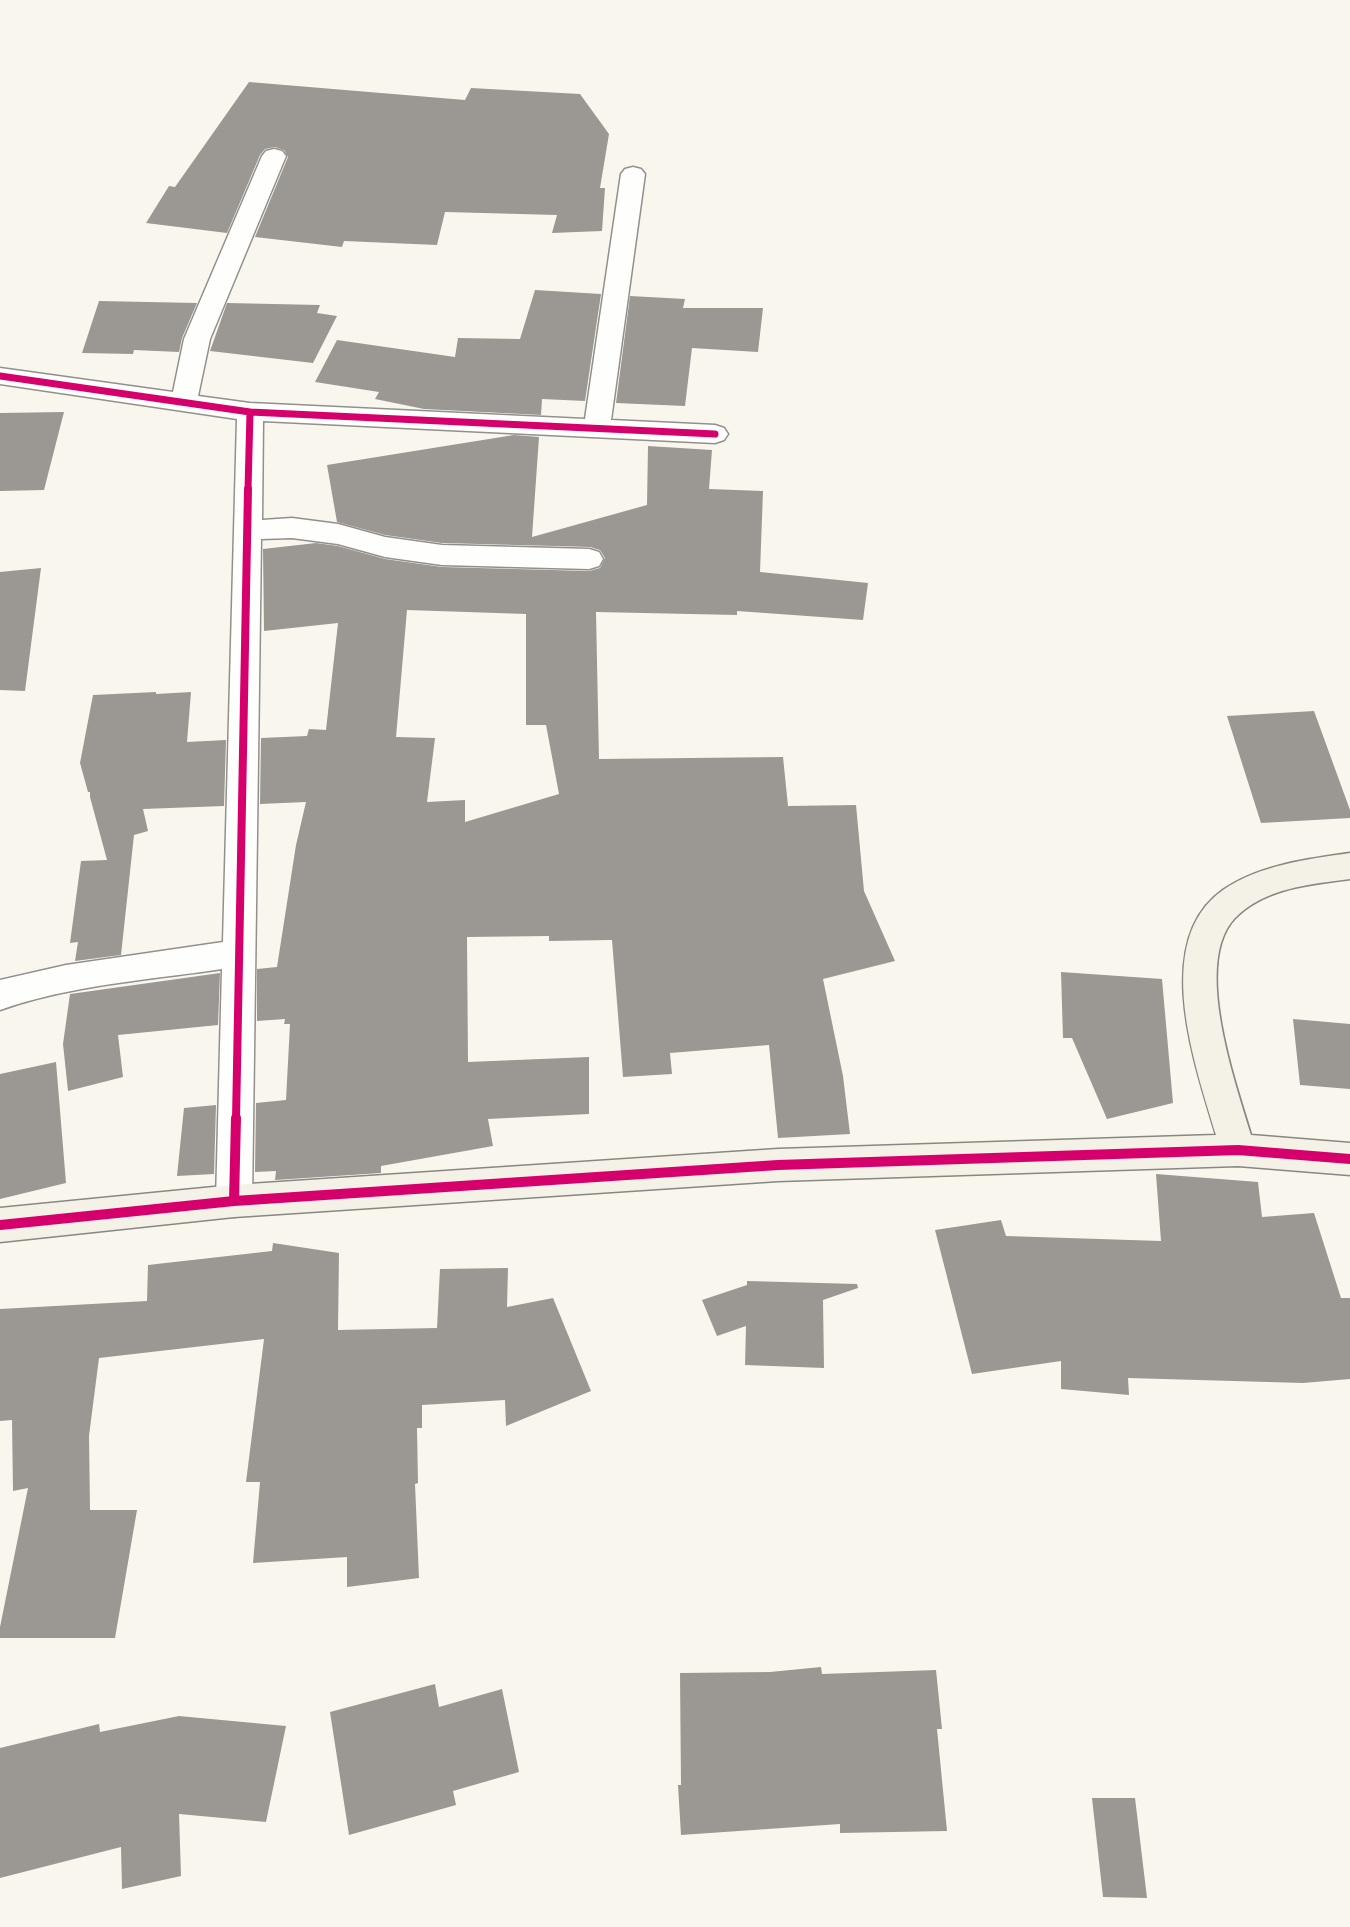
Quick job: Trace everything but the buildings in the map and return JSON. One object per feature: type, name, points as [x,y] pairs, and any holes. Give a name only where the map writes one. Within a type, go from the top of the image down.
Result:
[{"type":"street","points":[[184,402],[197,339],[274,156]]},
{"type":"street","points":[[597,428],[633,174]]},
{"type":"street","points":[[0,376],[250,412],[715,434]]},
{"type":"street","points":[[234,1201],[250,412]]},
{"type":"street","points":[[248,530],[292,528],[338,534],[385,547],[442,555],[589,559]]},
{"type":"street","points":[[1238,1150],[1202,1012],[1199,974],[1205,935],[1223,909],[1256,888],[1310,871],[1350,867]]},
{"type":"street","points":[[0,996],[10,991],[66,979],[239,953]]},
{"type":"street","points":[[0,1225],[234,1201],[778,1165],[1238,1150],[1350,1159]]},
{"type":"cycle path","points":[[0,376],[250,412],[234,1201]]},
{"type":"cycle path","points":[[250,412],[715,434]]},
{"type":"cycle path","points":[[0,1225],[234,1201],[778,1165],[1238,1150],[1350,1159]]}]
